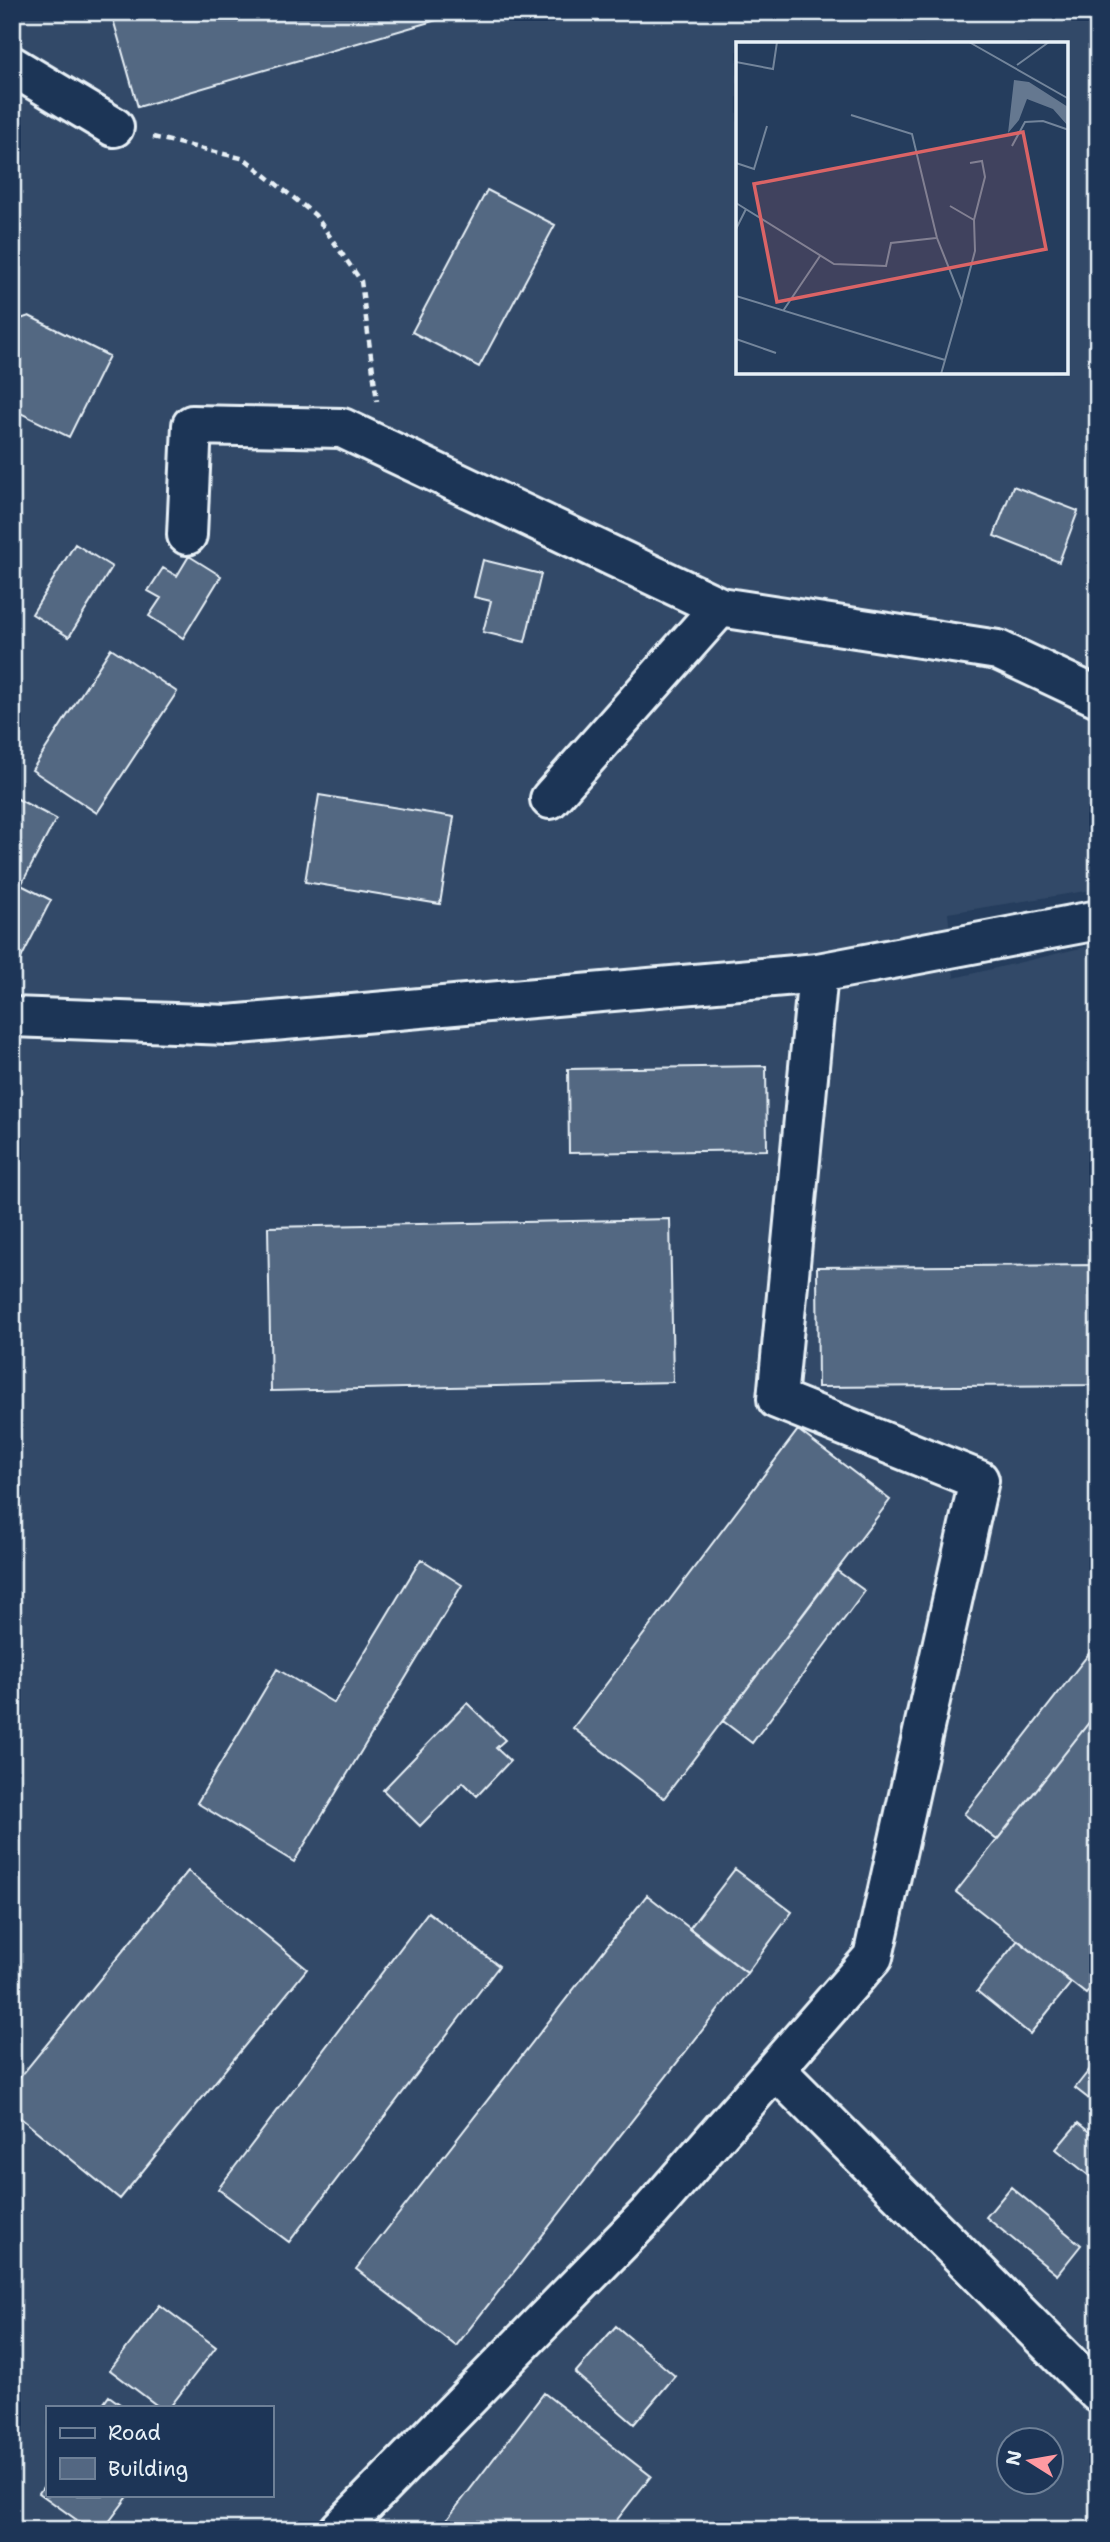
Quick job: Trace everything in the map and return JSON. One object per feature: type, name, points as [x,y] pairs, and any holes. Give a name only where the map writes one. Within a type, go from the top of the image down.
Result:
[{"type":"lane","points":[[12,66],[114,127]]},
{"type":"lane","points":[[187,535],[192,425],[342,428],[720,607],[998,650],[1098,697]]},
{"type":"lane","points":[[550,799],[720,607]]},
{"type":"lane","points":[[12,1017],[228,1025],[818,973],[1098,920]]},
{"type":"lane","points":[[339,2530],[651,2211],[873,1957],[979,1480],[777,1399],[818,973]]},
{"type":"lane","points":[[775,2069],[1098,2393]]},
{"type":"path","points":[[114,127],[245,159],[315,215],[361,281],[383,447]]},
{"type":"shaded area","points":[[12,12],[1098,12],[1098,889],[948,913],[954,978],[1098,944],[1098,2530],[12,2530]]},
{"type":"building","points":[[111,12],[464,12],[138,107]]},
{"type":"building","points":[[487,190],[555,225],[479,367],[412,332]]},
{"type":"building","points":[[29,316],[109,356],[69,437],[12,409],[12,322]]},
{"type":"building","points":[[1013,486],[1078,511],[1059,562],[994,536]]},
{"type":"building","points":[[75,544],[112,567],[69,637],[32,614]]},
{"type":"building","points":[[189,556],[221,576],[183,638],[149,616],[161,598],[148,591],[163,568],[177,576]]},
{"type":"building","points":[[483,560],[541,574],[525,642],[483,632],[491,601],[474,597]]},
{"type":"building","points":[[111,648],[177,692],[97,813],[32,770]]},
{"type":"building","points":[[319,795],[454,817],[440,904],[305,882]]},
{"type":"building","points":[[12,796],[56,819],[21,885],[51,900],[12,976]]},
{"type":"building","points":[[766,1066],[767,1150],[569,1153],[568,1069]]},
{"type":"building","points":[[670,1219],[673,1382],[271,1391],[268,1227]]},
{"type":"building","points":[[1098,1265],[1098,1385],[818,1387],[817,1267]]},
{"type":"building","points":[[798,1430],[890,1500],[664,1798],[573,1728]]},
{"type":"building","points":[[421,1559],[462,1585],[294,1862],[197,1803],[277,1669],[334,1703]]},
{"type":"building","points":[[836,1570],[865,1591],[752,1743],[723,1721]]},
{"type":"building","points":[[1098,1642],[1098,1711],[997,1840],[964,1814]]},
{"type":"building","points":[[467,1703],[505,1740],[496,1748],[510,1761],[477,1796],[463,1782],[420,1826],[383,1790]]},
{"type":"building","points":[[1098,1711],[1098,1979],[1086,1994],[956,1892]]},
{"type":"building","points":[[735,1869],[792,1912],[747,1973],[689,1929]]},
{"type":"building","points":[[188,1871],[307,1969],[120,2199],[12,2111],[12,2087]]},
{"type":"building","points":[[647,1895],[747,1973],[456,2346],[356,2269]]},
{"type":"building","points":[[428,1912],[499,1966],[289,2242],[218,2189]]},
{"type":"building","points":[[1018,1940],[1071,1983],[1030,2034],[977,1991]]},
{"type":"building","points":[[1098,2059],[1098,2106],[1075,2088]]},
{"type":"building","points":[[1078,2123],[1098,2139],[1098,2183],[1056,2149]]},
{"type":"building","points":[[1011,2187],[1081,2245],[1057,2275],[986,2217]]},
{"type":"building","points":[[160,2305],[216,2347],[171,2406],[158,2406],[110,2370]]},
{"type":"building","points":[[616,2326],[675,2376],[634,2424],[575,2373]]},
{"type":"building","points":[[544,2393],[651,2476],[609,2530],[439,2530]]},
{"type":"building","points":[[109,2396],[123,2406],[102,2406]]},
{"type":"building","points":[[46,2482],[46,2496],[128,2496],[103,2530],[91,2530],[39,2493]]}]
